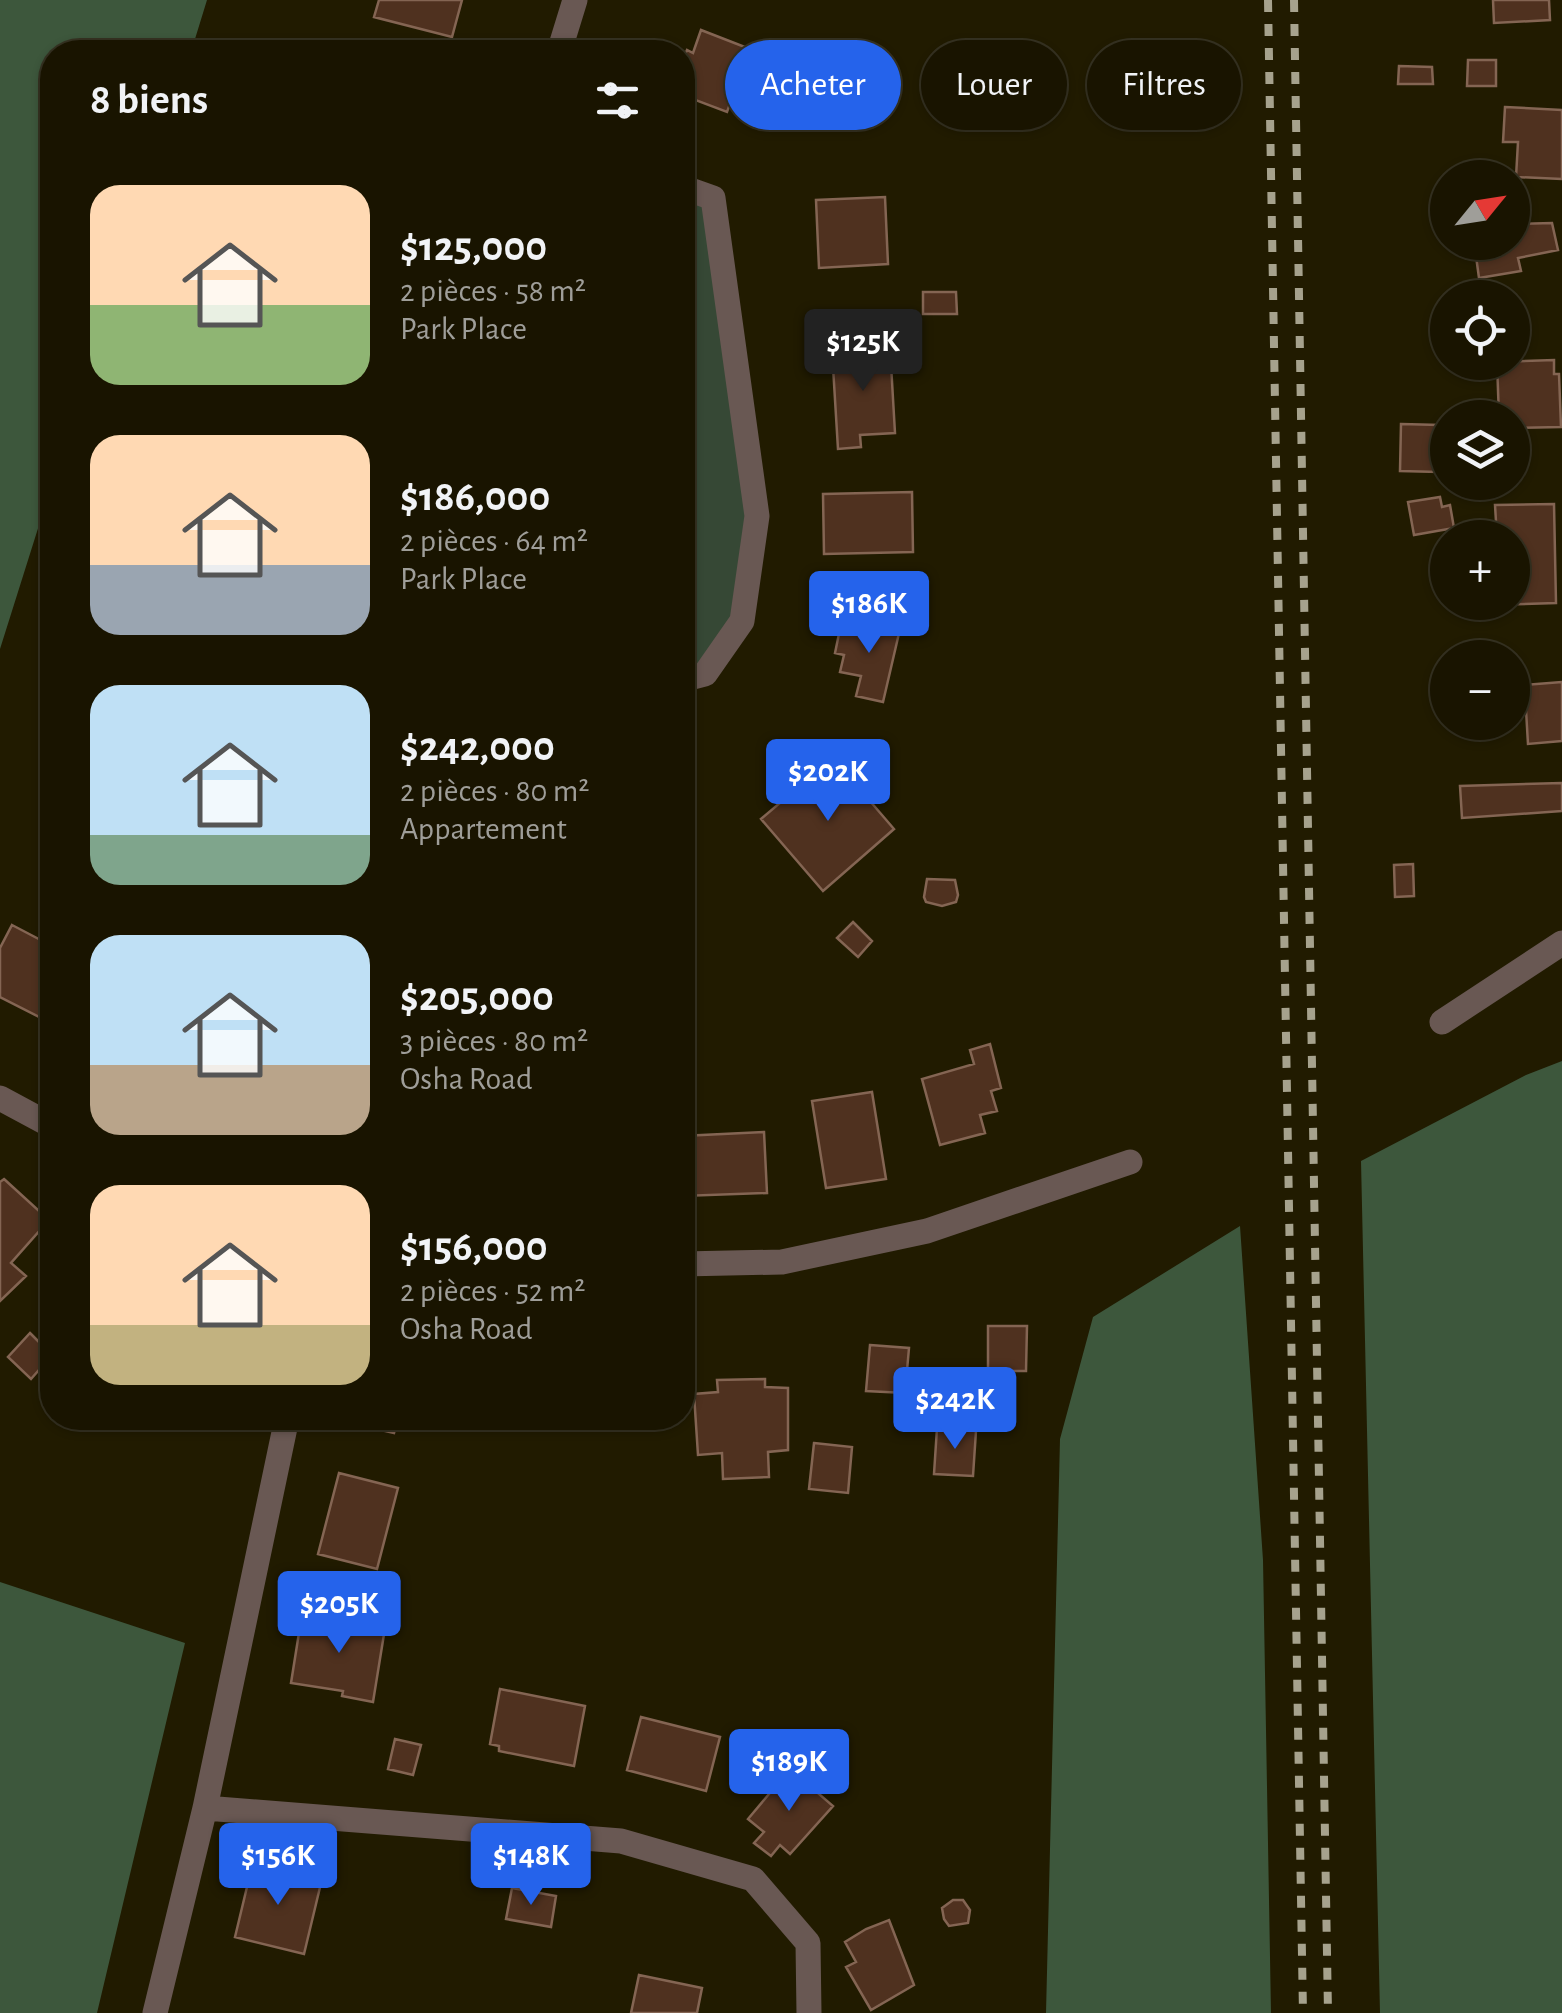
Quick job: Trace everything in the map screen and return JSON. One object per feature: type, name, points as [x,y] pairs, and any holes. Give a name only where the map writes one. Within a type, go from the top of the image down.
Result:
[{"type":"street","points":[[563,40],[575,0]]},
{"type":"street","points":[[695,192],[713,198],[756,516],[742,621],[704,674],[695,676]]},
{"type":"street","points":[[1442,1022],[1562,942]]},
{"type":"street","points":[[0,1098],[40,1120]]},
{"type":"street","points":[[695,1264],[782,1262],[927,1232],[1130,1162]]},
{"type":"street","points":[[155,2013],[205,1808],[284,1430]]},
{"type":"street","points":[[205,1808],[620,1840],[753,1879],[808,1942],[810,2013]]},
{"type":"green space","points":[[0,0],[207,0],[195,40],[40,40],[40,522],[0,649]]},
{"type":"green space","points":[[695,192],[713,198],[757,516],[742,621],[695,666]]},
{"type":"green space","points":[[1562,1061],[1562,2013],[1380,2013],[1361,1161],[1526,1075]]},
{"type":"green space","points":[[1240,1226],[1263,1560],[1271,2013],[1046,2013],[1060,1439],[1093,1317]]},
{"type":"green space","points":[[0,1582],[185,1643],[97,2013],[0,2013]]},
{"type":"building","points":[[379,0],[462,0],[452,37],[374,17]]},
{"type":"building","points":[[1493,0],[1549,0],[1550,20],[1494,23]]},
{"type":"building","points":[[701,30],[727,40],[725,111],[695,100],[695,47]]},
{"type":"building","points":[[1468,60],[1496,60],[1496,86],[1467,86]]},
{"type":"building","points":[[1399,66],[1432,67],[1433,84],[1398,84]]},
{"type":"building","points":[[1505,107],[1562,110],[1562,179],[1530,178],[1530,160],[1517,160],[1518,142],[1503,142]]},
{"type":"building","points":[[885,197],[888,264],[819,268],[816,200]]},
{"type":"building","points":[[1552,223],[1558,250],[1530,256],[1530,224]]},
{"type":"building","points":[[1477,260],[1518,260],[1521,271],[1479,278]]},
{"type":"building","points":[[923,292],[956,292],[957,314],[923,314]]},
{"type":"building","points":[[890,347],[895,433],[860,435],[861,447],[838,449],[832,350]]},
{"type":"building","points":[[1554,360],[1554,374],[1559,374],[1561,427],[1530,428],[1530,400],[1498,400],[1498,380],[1530,380],[1530,361]]},
{"type":"building","points":[[1401,424],[1430,425],[1430,472],[1400,471]]},
{"type":"building","points":[[912,492],[913,552],[824,554],[823,494]]},
{"type":"building","points":[[1441,500],[1442,507],[1450,505],[1453,520],[1430,520],[1430,532],[1414,535],[1408,502]]},
{"type":"building","points":[[1554,504],[1556,603],[1530,604],[1530,520],[1496,520],[1495,505]]},
{"type":"building","points":[[854,618],[900,629],[883,702],[856,696],[861,676],[840,672],[844,655],[835,653],[840,629],[851,631]]},
{"type":"building","points":[[1562,682],[1562,741],[1528,744],[1530,685]]},
{"type":"building","points":[[833,758],[894,829],[823,891],[761,819]]},
{"type":"building","points":[[1562,783],[1562,811],[1462,818],[1460,786]]},
{"type":"building","points":[[1413,864],[1414,896],[1395,897],[1394,865]]},
{"type":"building","points":[[927,879],[955,880],[956,902],[942,906],[926,902]]},
{"type":"building","points":[[853,922],[872,941],[858,957],[837,938]]},
{"type":"building","points":[[12,925],[40,940],[40,1017],[0,997],[0,948]]},
{"type":"building","points":[[990,1044],[1001,1088],[991,1091],[997,1111],[980,1115],[985,1133],[940,1145],[922,1079],[974,1064],[970,1050]]},
{"type":"building","points":[[872,1092],[886,1179],[826,1188],[812,1101]]},
{"type":"building","points":[[764,1132],[767,1193],[695,1196],[695,1135]]},
{"type":"building","points":[[4,1179],[40,1212],[40,1230],[11,1263],[26,1276],[0,1301],[0,1182]]},
{"type":"building","points":[[988,1326],[1027,1326],[1026,1371],[988,1371]]},
{"type":"building","points":[[30,1333],[40,1343],[40,1369],[31,1379],[8,1357]]},
{"type":"building","points":[[870,1345],[909,1348],[905,1393],[866,1391]]},
{"type":"building","points":[[765,1379],[765,1387],[788,1388],[788,1450],[768,1452],[769,1477],[723,1479],[722,1453],[698,1455],[695,1394],[718,1392],[717,1380]]},
{"type":"building","points":[[937,1428],[976,1431],[973,1476],[934,1474]]},
{"type":"building","points":[[814,1443],[852,1447],[848,1493],[809,1489]]},
{"type":"building","points":[[339,1473],[398,1488],[377,1569],[318,1554]]},
{"type":"building","points":[[302,1614],[385,1628],[373,1702],[342,1696],[343,1691],[291,1683]]},
{"type":"building","points":[[500,1689],[585,1706],[574,1766],[499,1751],[499,1746],[490,1744]]},
{"type":"building","points":[[641,1717],[720,1737],[706,1791],[627,1770]]},
{"type":"building","points":[[395,1739],[421,1745],[413,1775],[388,1769]]},
{"type":"building","points":[[790,1769],[833,1806],[790,1854],[780,1845],[771,1856],[754,1843],[764,1832],[748,1819]]},
{"type":"building","points":[[253,1862],[322,1879],[304,1954],[235,1937]]},
{"type":"building","points":[[512,1888],[556,1896],[551,1927],[506,1919]]},
{"type":"building","points":[[953,1900],[963,1900],[970,1910],[968,1923],[949,1926],[944,1919],[942,1908]]},
{"type":"building","points":[[889,1920],[914,1985],[871,2010],[846,1967],[856,1962],[845,1942]]},
{"type":"building","points":[[639,1975],[702,1988],[697,2013],[631,2013]]},
{"type":"railway","points":[[1268,0],[1303,2013]]},
{"type":"railway","points":[[1294,0],[1328,2013]]}]
